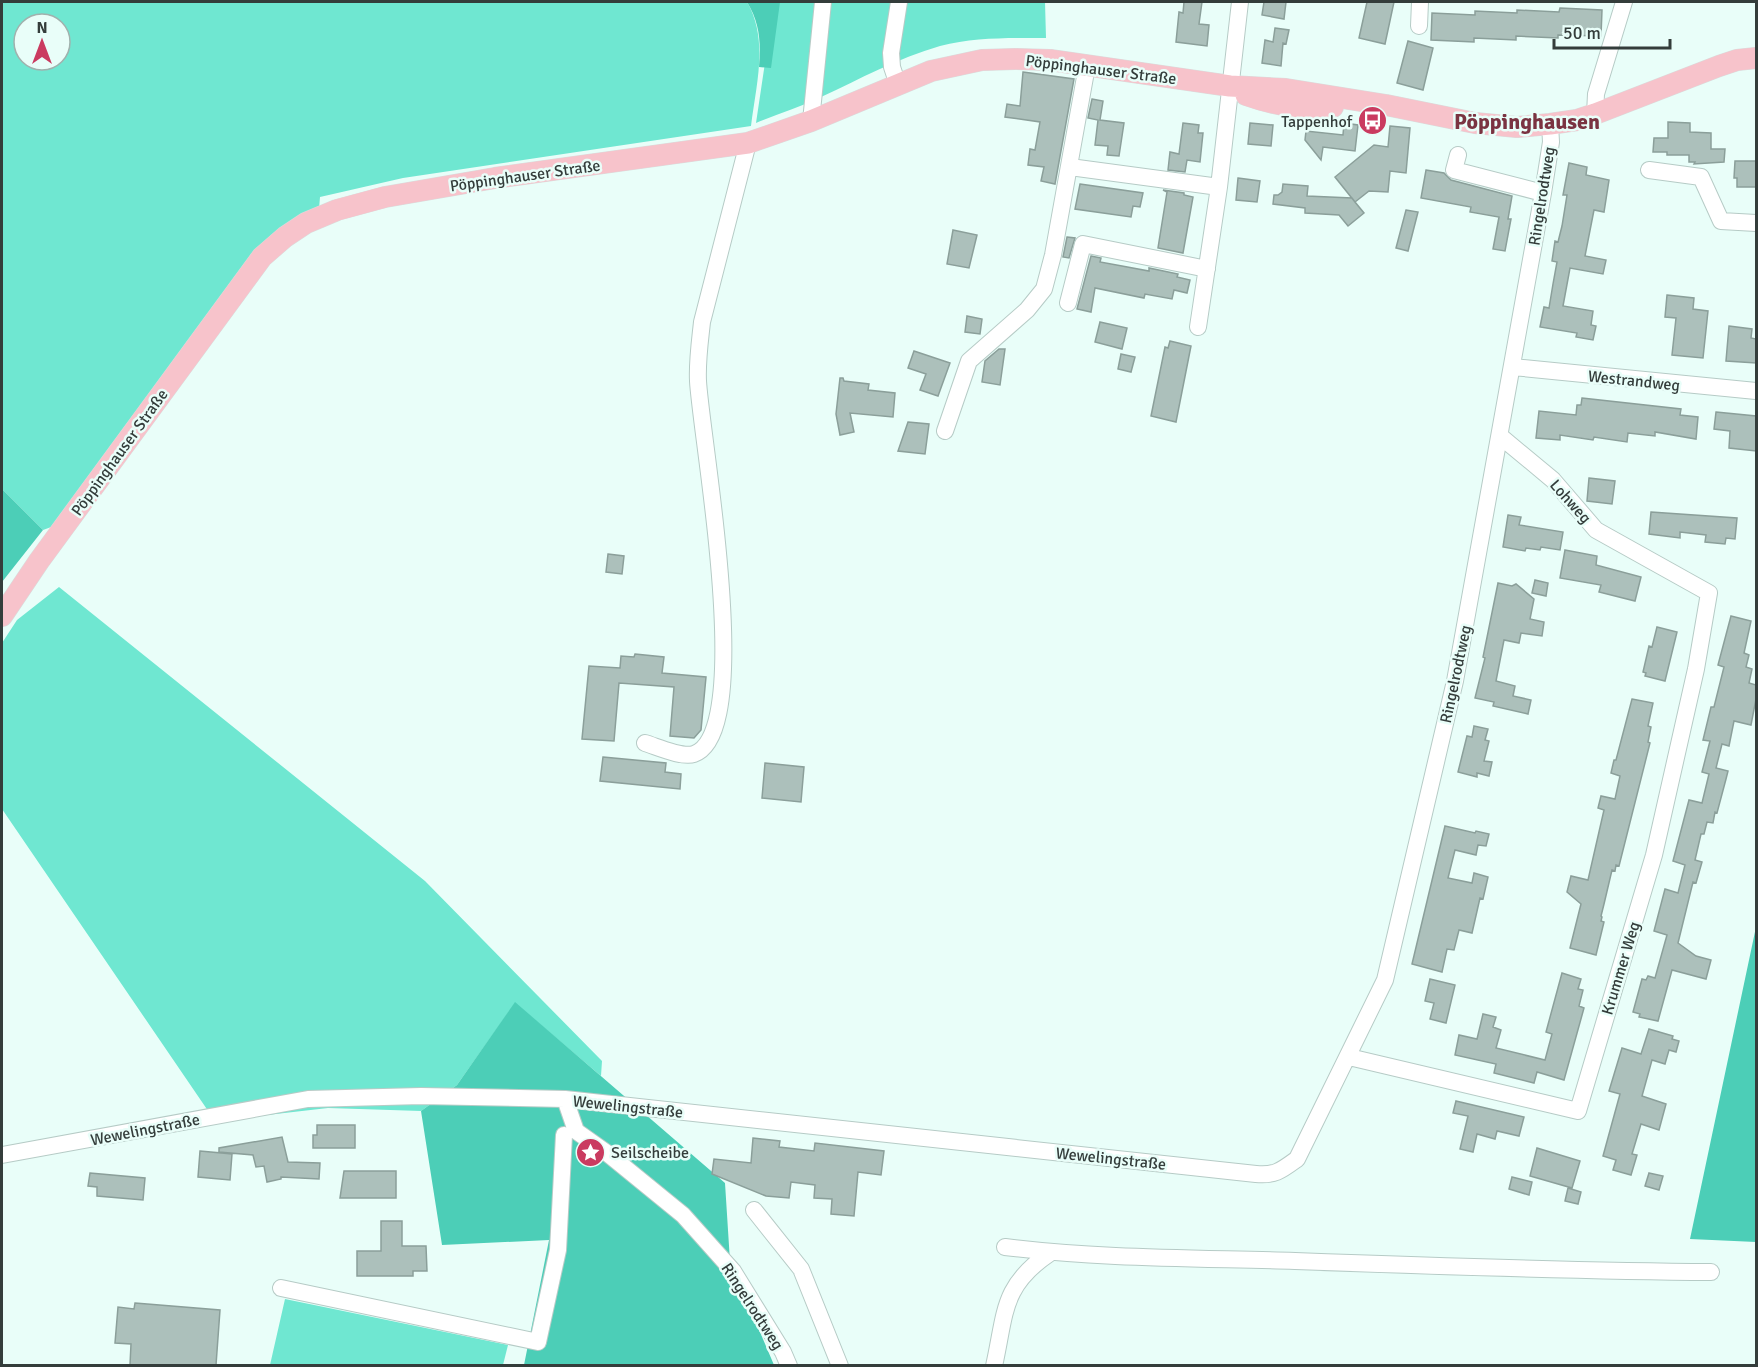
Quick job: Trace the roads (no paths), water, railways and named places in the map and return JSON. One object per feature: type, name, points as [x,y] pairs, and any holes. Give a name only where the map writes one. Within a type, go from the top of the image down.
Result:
[{"type":"main road","name":"Pöppinghauser Straße","points":[[2,616],[39,561],[262,257],[306,223],[337,210],[385,197],[495,178],[748,143],[811,122],[931,71],[982,60],[1016,58],[1050,60],[1230,86],[1286,89],[1493,126],[1518,127],[1577,120],[1719,66],[1737,60],[1756,58]]},
{"type":"street","points":[[811,122],[823,2]]},
{"type":"street","points":[[898,85],[892,67],[891,53],[899,2]]},
{"type":"street","points":[[1198,327],[1218,187],[1240,2]]},
{"type":"street","points":[[1419,26],[1420,2]]},
{"type":"street","points":[[1595,114],[1596,94],[1624,2]]},
{"type":"street","points":[[945,431],[969,361],[1027,310],[1044,289],[1053,255],[1087,66]]},
{"type":"street","name":"Ringelrodtweg","points":[[1256,1174],[1269,1175],[1281,1171],[1297,1159],[1385,980],[1455,681],[1543,193],[1551,142],[1550,124]]},
{"type":"street","points":[[645,743],[676,754],[694,754],[706,745],[714,734],[722,700],[724,647],[715,507],[698,378],[699,346],[702,322],[748,143]]},
{"type":"street","points":[[1458,155],[1454,170],[1543,193]]},
{"type":"street","points":[[1070,166],[1218,187]]},
{"type":"street","points":[[1648,170],[1701,177],[1721,221],[1756,224]]},
{"type":"street","points":[[1068,303],[1083,244],[1207,269]]},
{"type":"street","name":"Westrandweg","points":[[1512,367],[1747,392],[1756,391]]},
{"type":"street","name":"Lohweg","points":[[1500,436],[1553,480],[1596,530],[1709,593]]},
{"type":"street","name":"Krummer Weg","points":[[1349,1057],[1578,1111],[1654,855],[1696,669],[1709,593]]},
{"type":"street","name":"Wewelingstraße","points":[[2,1155],[308,1099],[421,1096],[565,1099],[1256,1174]]},
{"type":"street","name":"Ringelrodtweg","points":[[565,1099],[576,1131],[607,1153],[683,1215],[733,1271],[789,1365]]},
{"type":"street","points":[[281,1288],[538,1342],[559,1239],[564,1135]]},
{"type":"street","points":[[754,1210],[801,1269],[840,1365]]},
{"type":"street","points":[[1005,1247],[1050,1252],[1598,1271],[1711,1272]]},
{"type":"street","points":[[994,1365],[1003,1316],[1013,1289],[1032,1265],[1050,1252]]},
{"type":"place","name":"Tappenhof","points":[[1373,121]]},
{"type":"place","name":"Seilscheibe","points":[[590,1152]]},
{"type":"district","name":"Pöppinghausen","points":[[1527,121]]}]
